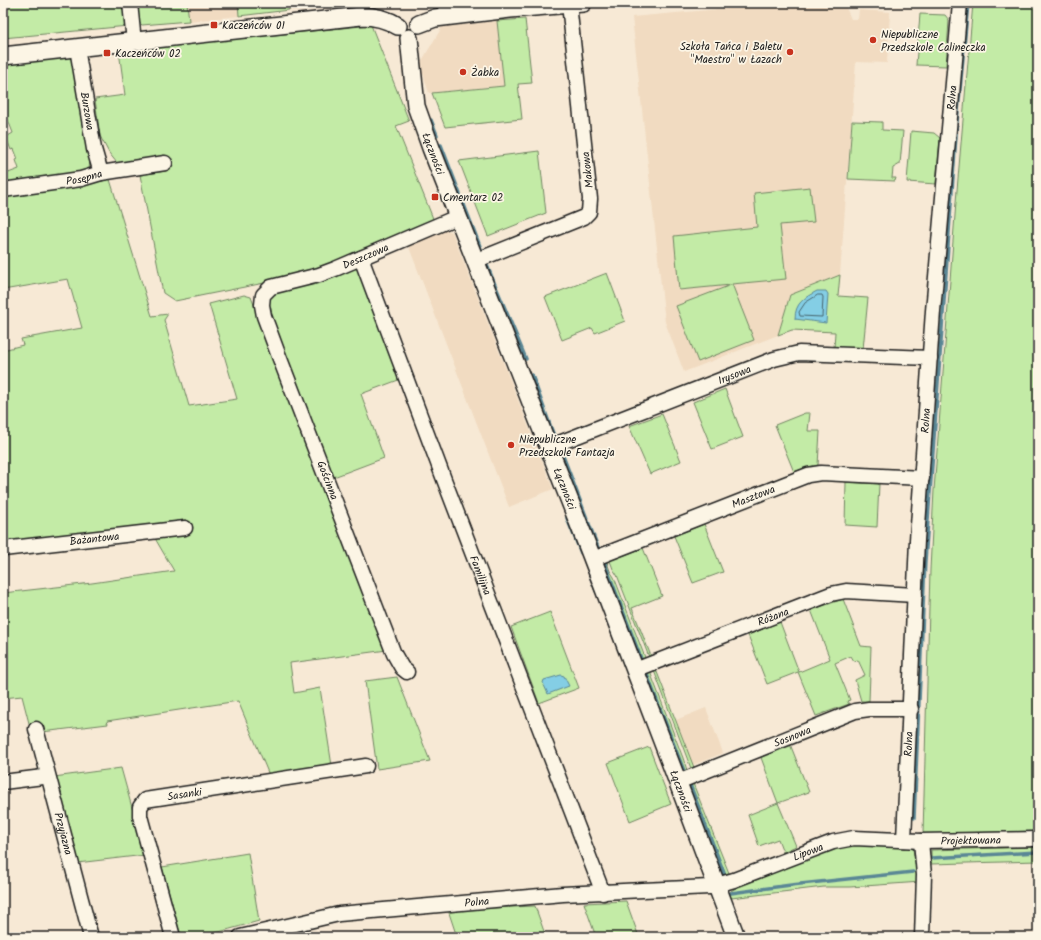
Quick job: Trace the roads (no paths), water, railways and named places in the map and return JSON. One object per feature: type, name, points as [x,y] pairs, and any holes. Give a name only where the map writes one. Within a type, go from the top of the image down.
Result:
[{"type":"street","points":[[130,3],[134,42]]},
{"type":"street","name":"Rolna","points":[[904,840],[915,595],[930,358],[960,3]]},
{"type":"street","points":[[403,32],[400,20],[405,17],[416,19],[419,24],[435,18],[446,10],[576,4]]},
{"type":"street","name":"Makowa","points":[[475,261],[584,217],[589,212],[590,199],[576,4]]},
{"type":"street","points":[[3,56],[361,16],[386,20],[403,32]]},
{"type":"street","name":"Łączności","points":[[403,32],[416,106],[457,217],[593,559],[736,937]]},
{"type":"street","name":"Burzowa","points":[[77,48],[94,149],[101,174]]},
{"type":"street","name":"Posępna","points":[[3,190],[81,179],[165,163]]},
{"type":"street","name":"Deszczowa","points":[[270,287],[319,275],[457,217]]},
{"type":"street","name":"Familijna","points":[[361,258],[445,482],[603,893]]},
{"type":"street","name":"Gościnna","points":[[270,287],[264,295],[262,305],[264,316],[394,654],[402,668],[407,672]]},
{"type":"street","name":"Irysowa","points":[[549,447],[774,359],[788,355],[799,353],[930,358]]},
{"type":"street","name":"Masztowa","points":[[593,559],[808,475],[822,473],[922,478]]},
{"type":"street","name":"Bażantowa","points":[[3,549],[185,528]]},
{"type":"street","name":"Różana","points":[[635,670],[831,594],[846,591],[915,595]]},
{"type":"street","name":"Sosnowa","points":[[678,782],[855,711],[869,709],[911,709]]},
{"type":"street","name":"Przyjazna","points":[[36,729],[91,937]]},
{"type":"street","name":"Sasanki","points":[[173,937],[140,816],[140,807],[145,800],[366,766]]},
{"type":"street","points":[[3,782],[43,777]]},
{"type":"street","name":"Lipowa","points":[[717,886],[833,842],[854,838],[904,840]]},
{"type":"street","name":"Projektowana","points":[[904,840],[1038,839]]},
{"type":"street","points":[[921,841],[924,875],[922,937]]},
{"type":"street","name":"Polna","points":[[240,937],[339,914],[563,894],[717,886]]},
{"type":"water","points":[[817,291],[826,291],[828,294],[826,323],[795,319],[795,313],[801,302]]},
{"type":"water","points":[[561,675],[564,676],[569,686],[548,694],[543,683],[544,680]]},
{"type":"waterway","points":[[914,818],[925,561],[957,122],[968,3]]},
{"type":"waterway","points":[[431,120],[437,135]]},
{"type":"waterway","points":[[441,145],[481,249]]},
{"type":"waterway","points":[[486,263],[526,359]]},
{"type":"waterway","points":[[532,375],[554,436]]},
{"type":"waterway","points":[[560,448],[599,550]]},
{"type":"waterway","points":[[567,518],[581,553]]},
{"type":"waterway","points":[[604,561],[642,661]]},
{"type":"waterway","points":[[590,575],[596,591]]},
{"type":"waterway","points":[[646,672],[684,771]]},
{"type":"waterway","points":[[690,785],[724,873]]},
{"type":"waterway","points":[[931,858],[1038,852]]},
{"type":"waterway","points":[[731,893],[913,872]]},
{"type":"place","name":"Kaczeńców 01","points":[[214,25]]},
{"type":"place","name":"Niepubliczne Przedszkole Calineczka","points":[[873,40]]},
{"type":"place","name":"Szkoła Tańca i Baletu \"Maestro\" w Łazach","points":[[790,52]]},
{"type":"place","name":"Kaczeńców 02","points":[[107,53]]},
{"type":"place","name":"Żabka","points":[[463,72]]},
{"type":"place","name":"Cmentarz 02","points":[[435,197]]},
{"type":"place","name":"Niepubliczne Przedszkole Fantazja","points":[[511,445]]}]
